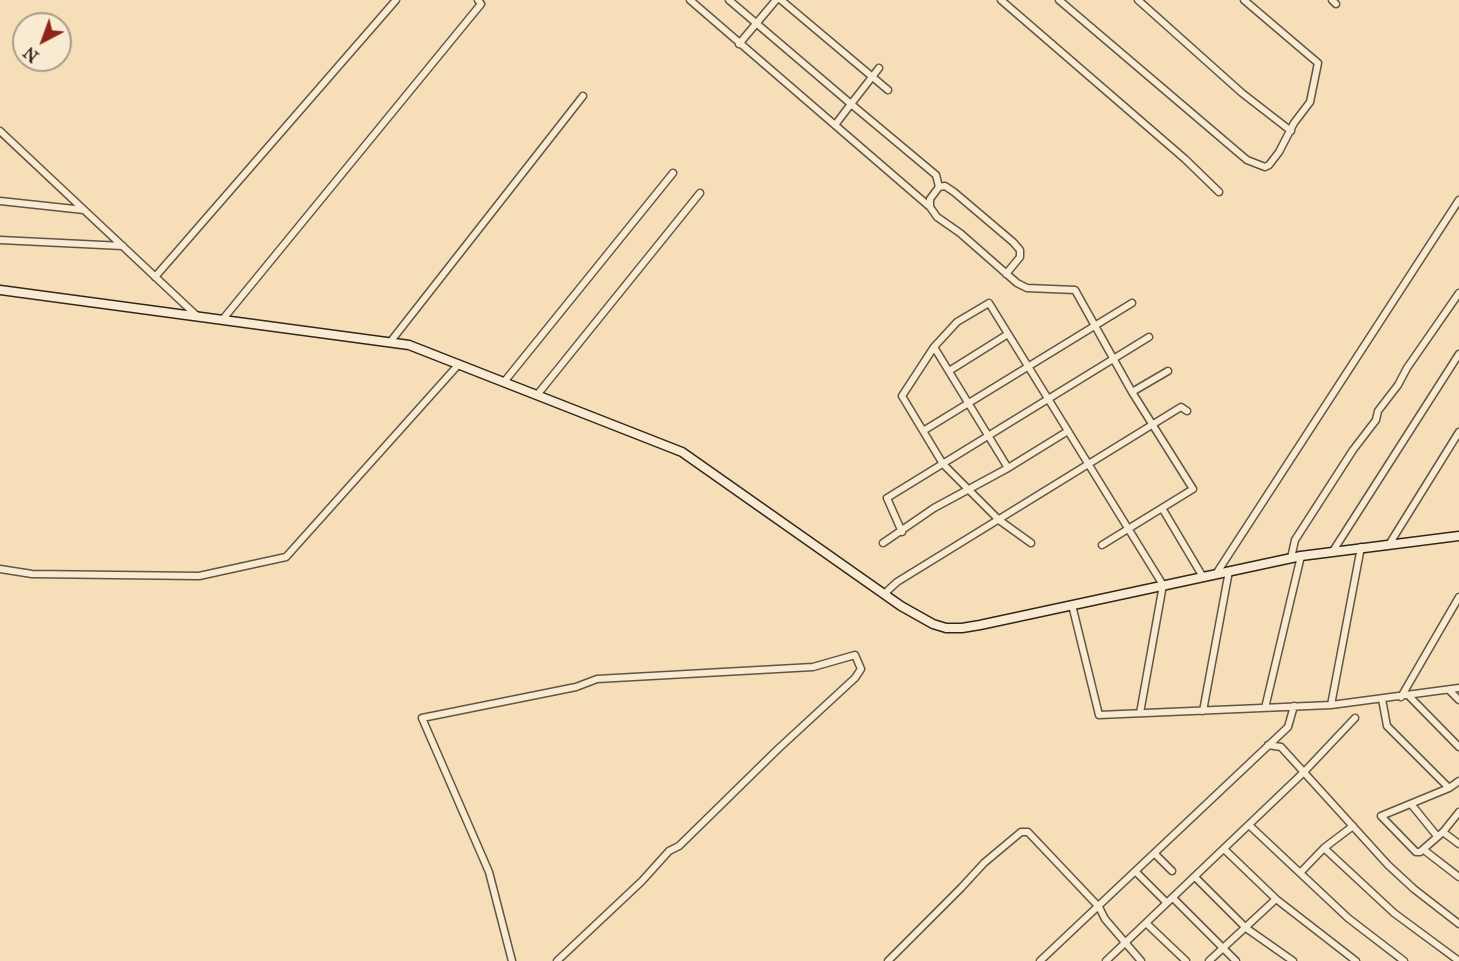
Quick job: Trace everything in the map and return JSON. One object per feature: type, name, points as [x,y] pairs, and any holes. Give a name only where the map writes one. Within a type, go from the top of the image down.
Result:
[{"type":"main road","points":[[0,290],[409,345],[682,452],[884,594],[918,616],[946,628],[962,628],[1301,556],[1459,536]]},
{"type":"street","points":[[155,277],[396,0]]},
{"type":"street","points":[[223,319],[481,4],[478,0]]},
{"type":"street","points":[[690,0],[930,207],[937,217],[960,232],[1017,284],[1027,288],[1075,290],[1132,392],[1193,489],[1102,545]]},
{"type":"street","points":[[729,0],[936,175],[940,182],[930,199],[930,207]]},
{"type":"street","points":[[739,44],[776,0]]},
{"type":"street","points":[[781,0],[888,90]]},
{"type":"street","points":[[1001,0],[1185,159],[1219,192]]},
{"type":"street","points":[[1059,0],[1247,160],[1265,167],[1280,152],[1294,123],[1310,102],[1318,63],[1244,0]]},
{"type":"street","points":[[1138,0],[1242,93],[1291,131]]},
{"type":"street","points":[[835,125],[879,68]]},
{"type":"street","points":[[390,341],[583,96]]},
{"type":"street","points":[[1,134],[197,316]]},
{"type":"street","points":[[504,382],[673,173]]},
{"type":"street","points":[[939,187],[945,186],[954,192],[1020,250],[1020,257],[1006,274]]},
{"type":"street","points":[[537,395],[700,193]]},
{"type":"street","points":[[1216,574],[1459,200]]},
{"type":"street","points":[[0,201],[84,210]]},
{"type":"street","points":[[0,240],[123,246]]},
{"type":"street","points":[[1292,558],[1295,540],[1353,450],[1376,420],[1378,411],[1425,345],[1438,320],[1459,293]]},
{"type":"street","points":[[1031,543],[999,520],[943,464],[902,396],[934,347],[957,322],[989,303],[1163,585],[1140,713]]},
{"type":"street","points":[[923,431],[1132,303]]},
{"type":"street","points":[[949,371],[1008,334]]},
{"type":"street","points":[[902,532],[887,498],[1149,337]]},
{"type":"street","points":[[934,347],[1008,468]]},
{"type":"street","points":[[1333,551],[1459,354]]},
{"type":"street","points":[[0,569],[33,574],[199,576],[286,557],[459,364]]},
{"type":"street","points":[[1132,392],[1168,371]]},
{"type":"street","points":[[884,594],[897,582],[1181,407],[1187,411]]},
{"type":"street","points":[[882,543],[902,532],[934,508],[1008,468],[1068,431]]},
{"type":"street","points":[[1390,543],[1459,432]]},
{"type":"street","points":[[1162,508],[1203,577]]},
{"type":"street","points":[[1331,705],[1361,547]]},
{"type":"street","points":[[1265,708],[1301,556]]},
{"type":"street","points":[[1203,711],[1229,571]]},
{"type":"street","points":[[1401,697],[1459,597]]},
{"type":"street","points":[[1072,605],[1099,715],[1331,705],[1459,688]]},
{"type":"street","points":[[512,961],[489,872],[422,718],[576,687],[597,679],[813,667],[855,655],[861,669],[855,678],[778,749],[679,846],[669,851],[642,881],[557,961]]},
{"type":"street","points":[[1449,690],[1459,700]]},
{"type":"street","points":[[1410,696],[1459,747]]},
{"type":"street","points":[[1383,699],[1387,726],[1449,788]]},
{"type":"street","points":[[1040,961],[1288,727],[1294,706]]},
{"type":"street","points":[[1107,961],[1304,772],[1355,718]]},
{"type":"street","points":[[1268,746],[1281,747],[1388,865],[1414,889],[1459,924]]},
{"type":"street","points":[[1459,782],[1381,816],[1416,852],[1424,850],[1459,812]]},
{"type":"street","points":[[1411,804],[1440,834],[1459,844]]},
{"type":"street","points":[[1249,825],[1348,918],[1404,961]]},
{"type":"street","points":[[1300,873],[1324,848],[1353,826]]},
{"type":"street","points":[[888,961],[984,863],[1021,832],[1028,832],[1099,907],[1105,919],[1141,961]]},
{"type":"street","points":[[1324,848],[1394,913],[1458,961]]},
{"type":"street","points":[[1224,849],[1276,899],[1356,961]]},
{"type":"street","points":[[1424,850],[1459,877]]},
{"type":"street","points":[[1155,854],[1172,871]]},
{"type":"street","points":[[1136,872],[1167,903]]},
{"type":"street","points":[[1195,877],[1246,928],[1293,961]]},
{"type":"street","points":[[1173,898],[1236,961]]},
{"type":"street","points":[[1209,961],[1276,899]]},
{"type":"street","points":[[1146,923],[1186,961]]}]
